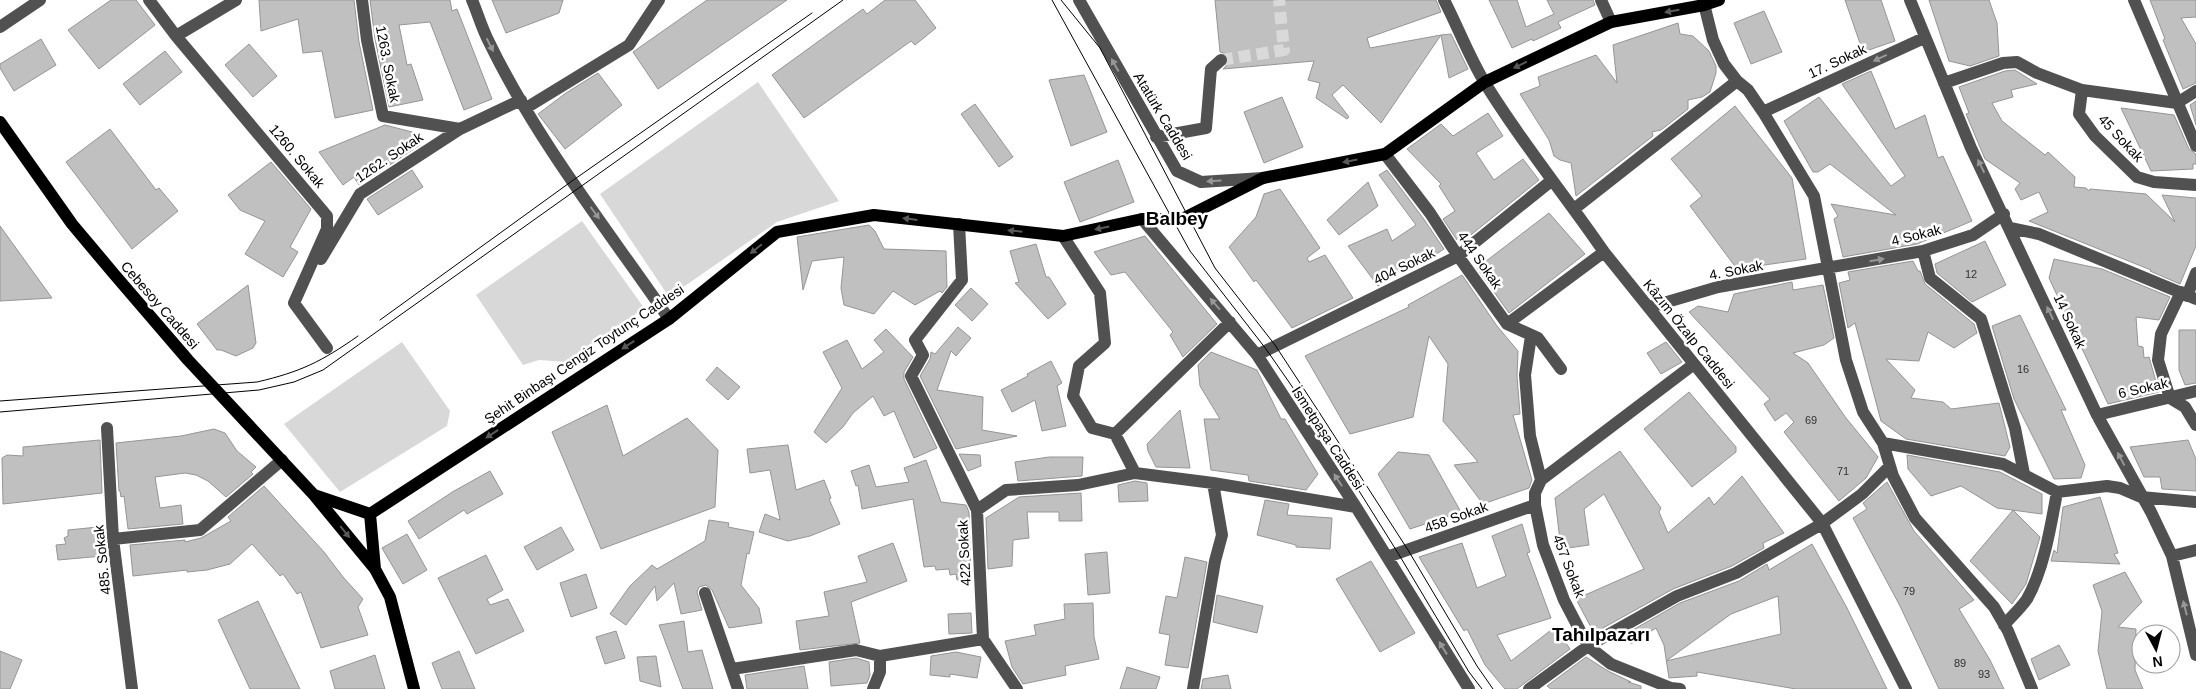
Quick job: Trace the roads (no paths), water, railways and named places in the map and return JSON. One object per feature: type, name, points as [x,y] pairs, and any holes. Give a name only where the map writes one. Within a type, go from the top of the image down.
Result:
[{"type":"main road","name":"Şehit Binbaşı Cengiz Toytunç Caddesi","points":[[370,514],[669,319],[777,232],[874,215],[1063,236],[1142,219],[1182,219],[1263,178],[1385,154],[1484,82],[1610,22],[1719,0]]},
{"type":"main road","name":"Cebesoy Caddesi","points":[[0,122],[72,224],[188,360],[314,494],[375,569]]},
{"type":"main road","points":[[314,494],[370,514],[375,569],[390,597],[414,689]]},
{"type":"street","points":[[0,28],[40,0]]},
{"type":"street","name":"1260. Sokak","points":[[149,0],[176,36],[327,216],[327,229],[294,303]]},
{"type":"street","points":[[176,36],[236,0]]},
{"type":"street","name":"1263. Sokak","points":[[362,0],[367,40],[383,116],[460,128]]},
{"type":"street","points":[[472,0],[488,42],[523,104],[567,173],[669,319]]},
{"type":"street","name":"1262. Sokak","points":[[294,303],[360,194],[460,128],[523,104],[629,45],[659,0]]},
{"type":"street","name":"Atatürk Caddesi","points":[[1079,0],[1176,172],[1201,182],[1263,178]]},
{"type":"street","name":"Kâzım Özalp Caddesi","points":[[1444,0],[1484,82],[1551,181],[1574,209],[1604,252],[1822,523],[1906,689]]},
{"type":"street","points":[[1601,0],[1610,22]]},
{"type":"street","name":"14 Sokak","points":[[1910,0],[1924,38],[1971,148],[2004,214],[2097,415],[2151,512],[2172,556],[2196,655]]},
{"type":"street","points":[[2134,0],[2196,146]]},
{"type":"street","points":[[1703,2],[1713,40],[1724,64],[1737,81],[1748,90],[1814,196],[1846,360],[1863,412],[1882,443],[1890,466],[1915,518],[1994,607],[2004,625],[2032,689]]},
{"type":"street","name":"17. Sokak","points":[[1763,112],[1924,38]]},
{"type":"street","points":[[1156,137],[1206,128],[1211,69],[1220,60]]},
{"type":"street","points":[[1944,83],[2003,63],[2017,62],[2082,90],[2177,103],[2196,91]]},
{"type":"street","points":[[1574,209],[1737,81]]},
{"type":"street","name":"45 Sokak","points":[[2082,90],[2079,114],[2095,136],[2137,177],[2154,182],[2196,185]]},
{"type":"street","name":"444 Sokak","points":[[1385,154],[1430,213],[1458,256],[1507,324],[1538,338],[1561,369]]},
{"type":"street","name":"404 Sokak","points":[[1256,355],[1458,256],[1551,181]]},
{"type":"street","name":"4 Sokak","points":[[1829,268],[1923,252],[1973,235],[2004,214]]},
{"type":"street","name":"İsmetpaşa Caddesi","points":[[1142,219],[1256,355],[1356,508],[1469,689]]},
{"type":"street","points":[[959,224],[962,280],[916,340],[923,355],[912,376],[977,510]]},
{"type":"street","points":[[2010,228],[2039,234],[2188,296]]},
{"type":"street","points":[[1063,236],[1100,293],[1105,343],[1079,366],[1073,396],[1092,428],[1116,434],[1135,472]]},
{"type":"street","points":[[1507,324],[1604,252]]},
{"type":"street","points":[[1923,252],[1930,278],[1981,319],[2014,428],[2024,474]]},
{"type":"street","name":"4. Sokak","points":[[1650,307],[1718,287],[1829,268]]},
{"type":"street","points":[[2196,273],[2188,296],[2161,334],[2158,360],[2170,398],[2185,407],[2196,425]]},
{"type":"street","points":[[294,303],[327,348]]},
{"type":"street","points":[[1116,434],[1230,322]]},
{"type":"street","points":[[1531,336],[1525,375],[1530,436],[1541,480],[1535,499]]},
{"type":"street","points":[[1541,480],[1694,364]]},
{"type":"street","name":"6 Sokak","points":[[2097,415],[2196,390]]},
{"type":"street","name":"485. Sokak","points":[[106,428],[113,539],[132,689]]},
{"type":"street","points":[[1882,443],[2003,464],[2057,492],[2107,486],[2120,488],[2141,497],[2196,502]]},
{"type":"street","points":[[113,539],[200,530],[282,460]]},
{"type":"street","points":[[1529,689],[1588,646],[1677,596],[1736,572],[1822,523],[1862,494],[1890,466]]},
{"type":"street","name":"422 Sokak","points":[[983,640],[977,510],[1006,490],[1078,485],[1135,472],[1214,483],[1356,508]]},
{"type":"street","points":[[1193,689],[1211,581],[1222,535],[1214,483]]},
{"type":"street","points":[[2004,625],[2026,600],[2036,576],[2049,532],[2057,492]]},
{"type":"street","name":"458 Sokak","points":[[1387,557],[1535,499]]},
{"type":"street","name":"457 Sokak","points":[[1535,499],[1543,544],[1564,600],[1588,646]]},
{"type":"street","points":[[2172,556],[2196,550]]},
{"type":"street","points":[[705,593],[738,689]]},
{"type":"street","points":[[732,669],[856,650],[880,656],[983,640],[1017,689]]},
{"type":"street","points":[[1588,646],[1611,664],[1671,688],[1680,689]]},
{"type":"street","points":[[872,689],[880,672],[880,656]]},
{"type":"tunnel","points":[[1221,60],[1284,50],[1279,0]]},
{"type":"tram line","points":[[0,412],[259,390],[294,382],[323,370],[843,0]]},
{"type":"tram line","points":[[1052,0],[1190,251],[1266,349],[1307,408],[1398,553],[1469,672],[1482,689]]},
{"type":"tram line","points":[[1061,0],[1100,48],[1215,268],[1275,345],[1408,550],[1477,666],[1493,689]]},
{"type":"tram line","points":[[380,320],[572,181],[812,13]]},
{"type":"tram line","points":[[0,401],[257,382],[310,365],[333,353],[358,336]]},
{"type":"district","name":"Balbey","points":[[1177,218]]},
{"type":"district","name":"Tahılpazarı","points":[[1601,634]]}]
